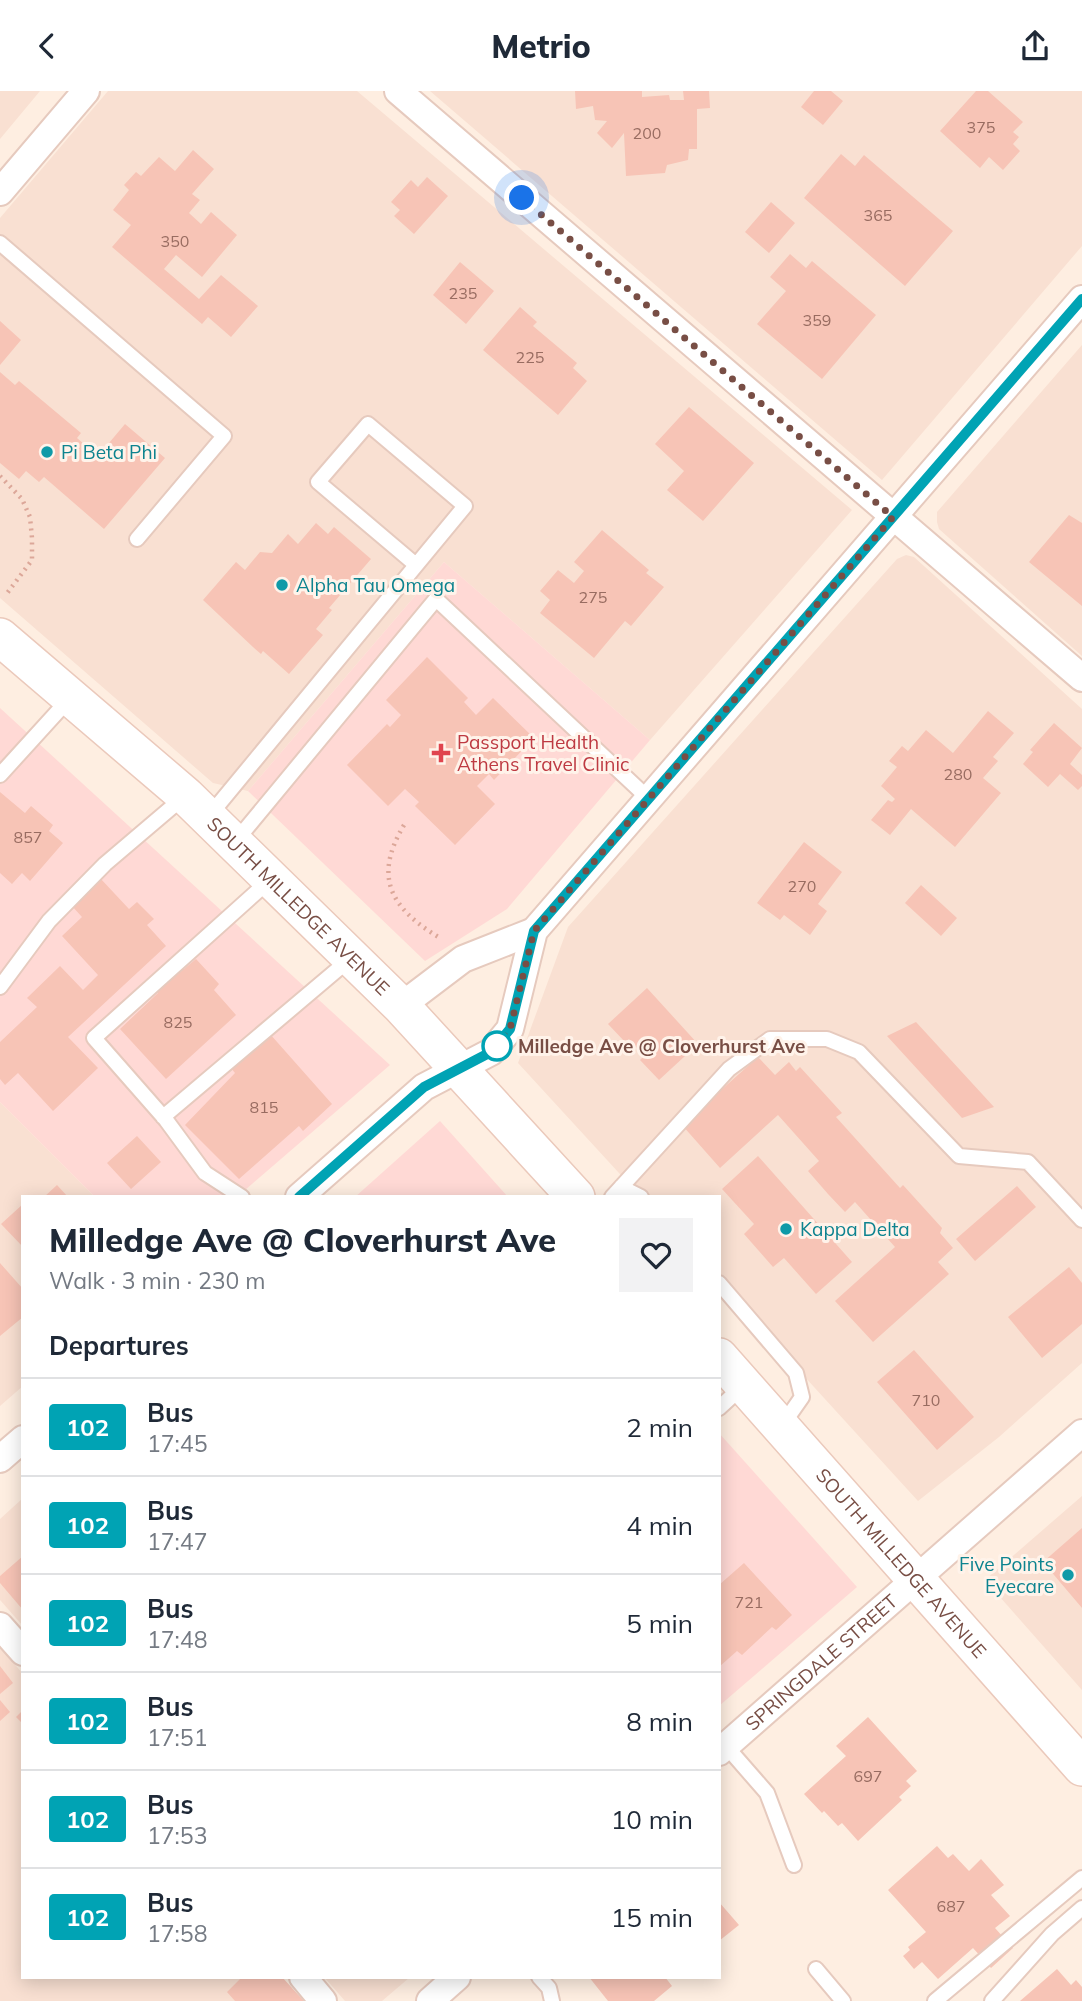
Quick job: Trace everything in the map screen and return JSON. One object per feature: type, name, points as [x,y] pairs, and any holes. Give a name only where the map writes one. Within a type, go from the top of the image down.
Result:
[{"type":"main road","name":"SOUTH MILLEDGE AVENUE","points":[[0,637],[197,807],[401,1006],[574,1195]]},
{"type":"main road","name":"SOUTH MILLEDGE AVENUE","points":[[726,1378],[781,1427],[1082,1767]]},
{"type":"street","points":[[0,192],[86,91]]},
{"type":"street","points":[[398,91],[1082,678]]},
{"type":"street","points":[[301,1195],[424,1087],[491,1052],[510,1029],[534,931],[1082,299]]},
{"type":"street","points":[[401,1006],[463,959],[534,931]]},
{"type":"street","name":"SPRINGDALE STREET","points":[[723,1749],[1082,1433]]},
{"type":"street","points":[[0,1459],[21,1441]]},
{"type":"street","points":[[0,1626],[21,1650]]},
{"type":"street","points":[[305,1979],[323,2001]]},
{"type":"street","points":[[430,2001],[455,1979]]},
{"type":"lane","points":[[0,243],[224,436],[136,539]]},
{"type":"lane","points":[[0,987],[58,911],[105,864],[197,807],[416,565],[465,506],[368,425],[318,482],[416,565]]},
{"type":"lane","points":[[234,843],[436,599],[649,799]]},
{"type":"lane","points":[[0,775],[71,697]]},
{"type":"lane","points":[[239,1195],[205,1173],[163,1117],[94,1038],[271,879]]},
{"type":"lane","points":[[163,1117],[351,958]]},
{"type":"lane","points":[[616,1192],[729,1069],[760,1046],[770,1039],[827,1039],[859,1052],[960,1156],[1028,1162],[1082,1220]]},
{"type":"lane","points":[[721,1285],[796,1373],[802,1397],[781,1427]]},
{"type":"lane","points":[[723,1749],[767,1793],[794,1865]]},
{"type":"lane","points":[[935,2001],[1082,1878]]},
{"type":"lane","points":[[992,2001],[1052,1934],[1082,1908]]},
{"type":"lane","points":[[816,1969],[843,2001]]},
{"type":"lane","points":[[541,1979],[549,1988],[552,2001]]},
{"type":"path","points":[[0,476],[22,499],[30,517],[32,538],[32,560],[5,596]]},
{"type":"path","points":[[404,825],[388,856],[386,871],[390,886],[405,912],[444,941]]},
{"type":"shaded area","points":[[0,91],[40,91],[0,139]]},
{"type":"shaded area","points":[[108,91],[357,91],[852,510],[650,740],[444,562],[248,791],[213,783],[0,598],[0,218]]},
{"type":"shaded area","points":[[430,91],[1082,91],[1082,246],[882,480]]},
{"type":"shaded area","points":[[1082,345],[1082,656],[939,529],[937,512]]},
{"type":"shaded area","points":[[906,555],[914,557],[1082,709],[1082,1363],[999,1437],[918,1501],[721,1285],[721,1195],[639,1195],[518,1063],[568,927],[897,559]]},
{"type":"shaded area","points":[[444,562],[650,740],[507,909],[425,961],[248,791]]},
{"type":"shaded area","points":[[0,708],[390,1065],[239,1195],[93,1195],[0,1102]]},
{"type":"shaded area","points":[[0,1102],[93,1195],[21,1195],[21,1388],[0,1406]]},
{"type":"shaded area","points":[[440,1121],[506,1195],[357,1195]]},
{"type":"shaded area","points":[[721,1435],[857,1587],[721,1704]]},
{"type":"shaded area","points":[[1082,1496],[1082,1690],[985,1580]]},
{"type":"shaded area","points":[[21,1500],[21,1624],[0,1600],[0,1519]]},
{"type":"shaded area","points":[[0,1647],[21,1672],[21,1979],[283,1979],[302,2001],[0,2001]]},
{"type":"shaded area","points":[[326,1979],[408,1979],[382,2001],[345,2001]]},
{"type":"building","points":[[575,91],[642,91],[642,97],[669,95],[670,100],[684,100],[683,91],[709,91],[710,108],[697,109],[697,149],[689,149],[688,160],[667,165],[665,173],[626,176],[624,133],[612,148],[597,133],[607,121],[595,120],[593,106],[576,109]]},
{"type":"building","points":[[814,91],[831,91],[843,101],[823,125],[801,107]]},
{"type":"building","points":[[976,91],[988,91],[1023,122],[1013,132],[1019,137],[1013,144],[1020,151],[1003,170],[989,157],[980,168],[940,131]]},
{"type":"building","points":[[193,150],[214,169],[192,194],[200,200],[189,213],[201,224],[211,212],[237,235],[202,277],[176,255],[164,269],[199,299],[221,275],[258,306],[231,337],[208,317],[202,324],[112,247],[131,225],[113,210],[129,190],[124,185],[136,172],[141,176],[159,157],[175,171]]},
{"type":"building","points":[[841,154],[855,166],[864,155],[953,231],[905,286],[804,198]]},
{"type":"building","points":[[427,177],[448,196],[414,234],[394,216],[400,210],[391,202],[411,180],[418,187]]},
{"type":"building","points":[[771,202],[795,223],[769,253],[745,232]]},
{"type":"building","points":[[790,254],[806,268],[812,261],[876,315],[822,379],[757,324],[786,291],[770,277]]},
{"type":"building","points":[[460,262],[494,291],[466,324],[433,295]]},
{"type":"building","points":[[520,307],[537,322],[533,326],[577,363],[573,368],[587,381],[558,415],[483,350]]},
{"type":"building","points":[[0,321],[21,340],[0,365]]},
{"type":"building","name":"Pi Beta Phi","points":[[0,372],[15,385],[19,381],[81,433],[77,438],[98,456],[125,424],[165,458],[104,529],[44,477],[39,482],[26,471],[19,479],[0,463]]},
{"type":"building","points":[[689,407],[754,463],[703,521],[667,490],[684,471],[655,444]]},
{"type":"building","points":[[1069,515],[1082,523],[1082,606],[1029,562]]},
{"type":"building","name":"Alpha Tau Omega","points":[[316,523],[328,534],[334,527],[371,559],[329,608],[332,610],[316,629],[323,635],[289,674],[263,651],[261,654],[203,600],[236,562],[245,570],[260,552],[272,553],[288,534],[298,544]]},
{"type":"building","points":[[602,530],[649,570],[646,573],[664,587],[631,626],[625,621],[594,658],[540,613],[550,600],[540,591],[558,570],[574,583],[584,571],[574,562]]},
{"type":"building","points":[[427,657],[468,698],[464,702],[476,715],[493,698],[534,738],[494,780],[489,774],[477,786],[495,804],[455,845],[415,806],[419,802],[405,789],[388,806],[347,765],[387,724],[390,727],[401,715],[386,700]]},
{"type":"building","points":[[988,711],[1014,733],[993,757],[998,761],[983,778],[1001,793],[955,847],[911,809],[890,835],[871,820],[888,800],[892,802],[895,799],[881,786],[897,767],[889,761],[902,746],[908,751],[926,730],[953,753]]},
{"type":"building","points":[[1054,723],[1082,748],[1070,764],[1082,775],[1082,786],[1078,790],[1060,774],[1048,787],[1023,764],[1033,752],[1030,750]]},
{"type":"building","points":[[0,792],[25,813],[31,806],[53,825],[49,831],[63,843],[30,881],[22,873],[12,884],[0,873]]},
{"type":"building","points":[[804,842],[842,872],[818,904],[827,911],[810,935],[784,915],[780,920],[757,903]]},
{"type":"building","points":[[100,878],[129,909],[137,902],[154,919],[147,925],[166,946],[68,1037],[98,1068],[53,1111],[18,1073],[5,1085],[0,1079],[0,1042],[37,1007],[27,998],[60,966],[83,990],[98,975],[62,936],[82,917],[71,905]]},
{"type":"building","points":[[921,885],[957,918],[941,936],[905,903]]},
{"type":"building","points":[[196,959],[219,984],[214,990],[236,1015],[166,1079],[120,1029],[182,966],[184,969]]},
{"type":"building","points":[[647,988],[698,1044],[659,1080],[640,1060],[644,1056],[629,1039],[625,1042],[608,1024]]},
{"type":"building","points":[[916,1022],[994,1107],[962,1118],[887,1036]]},
{"type":"building","points":[[270,1034],[332,1104],[303,1131],[299,1126],[239,1179],[185,1125],[235,1073],[231,1068]]},
{"type":"building","points":[[758,1057],[775,1075],[789,1062],[796,1071],[800,1067],[842,1113],[836,1117],[900,1188],[903,1185],[942,1228],[940,1233],[953,1248],[938,1262],[949,1274],[873,1342],[835,1301],[895,1247],[855,1202],[845,1212],[828,1194],[808,1171],[819,1161],[778,1115],[720,1168],[682,1125]]},
{"type":"building","points":[[137,1136],[161,1162],[131,1189],[107,1163]]},
{"type":"building","name":"Kappa Delta","points":[[758,1156],[852,1262],[816,1294],[784,1258],[773,1267],[744,1234],[754,1224],[722,1189]]},
{"type":"building","points":[[57,1185],[66,1195],[46,1195]]},
{"type":"building","points":[[1017,1186],[1036,1207],[975,1261],[956,1239]]},
{"type":"building","points":[[21,1206],[21,1245],[1,1224]]},
{"type":"building","points":[[0,1263],[21,1287],[21,1319],[0,1336]]},
{"type":"building","points":[[1069,1267],[1082,1283],[1082,1324],[1042,1358],[1008,1317]]},
{"type":"building","points":[[914,1350],[974,1417],[937,1450],[877,1382]]},
{"type":"building","name":"Five Points Eyecare","points":[[1082,1528],[1082,1608],[1043,1562]]},
{"type":"building","points":[[21,1558],[21,1608],[0,1583],[0,1576]]},
{"type":"building","points":[[744,1563],[792,1615],[776,1630],[772,1627],[742,1655],[737,1651],[721,1665],[721,1583]]},
{"type":"building","points":[[0,1666],[13,1683],[0,1694]]},
{"type":"building","points":[[0,1700],[10,1712],[0,1721]]},
{"type":"building","points":[[868,1717],[917,1771],[906,1781],[911,1786],[899,1797],[902,1800],[858,1841],[842,1823],[838,1826],[804,1794],[846,1756],[836,1746]]},
{"type":"building","points":[[937,1846],[948,1858],[953,1854],[969,1871],[981,1859],[1004,1885],[991,1895],[1010,1916],[995,1928],[1013,1948],[991,1968],[973,1948],[938,1979],[922,1962],[914,1969],[903,1956],[910,1950],[908,1947],[926,1932],[888,1890]]},
{"type":"building","points":[[721,1904],[739,1925],[721,1939]]},
{"type":"building","points":[[1057,1969],[1071,1985],[1076,1980],[1082,1987],[1082,2001],[1020,2001]]},
{"type":"building","points":[[240,1979],[284,1979],[304,2001],[235,2001],[227,1992]]},
{"type":"building","points":[[591,1979],[667,1979],[672,1986],[654,2001],[608,2001]]},
{"type":"bus line","name":"102","points":[[301,1195],[424,1087],[491,1052],[510,1029],[534,931],[1082,299]]},
{"type":"place","name":"Pi Beta Phi","points":[[47,452]]},
{"type":"place","name":"Alpha Tau Omega","points":[[282,585]]},
{"type":"place","name":"Passport Health Athens Travel Clinic","points":[[441,753]]},
{"type":"place","name":"Milledge Ave @ Cloverhurst Ave","points":[[497,1046]]},
{"type":"place","name":"Kappa Delta","points":[[786,1229]]},
{"type":"place","name":"Five Points Eyecare","points":[[1068,1575]]},
{"type":"route","points":[[497,1046],[510,1029],[534,931],[893,517],[522,198]]}]
